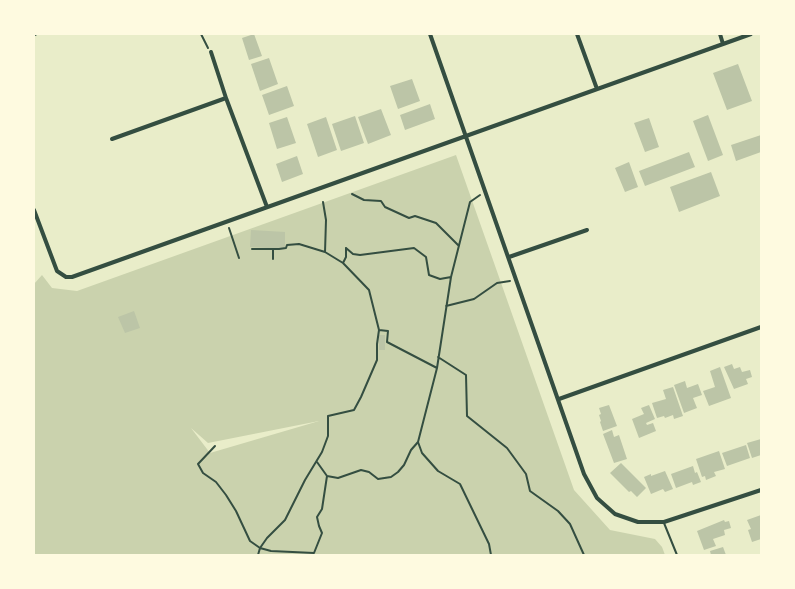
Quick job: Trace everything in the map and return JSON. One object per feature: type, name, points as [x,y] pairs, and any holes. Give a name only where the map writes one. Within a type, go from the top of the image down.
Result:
[{"type":"street","points":[[430,34],[584,474],[596,498],[615,514],[638,522],[664,522],[761,490]]},
{"type":"street","points":[[577,34],[597,89]]},
{"type":"street","points":[[720,34],[723,44]]},
{"type":"street","points":[[34,210],[57,271],[66,277],[72,277],[751,34]]},
{"type":"street","points":[[211,52],[226,98],[267,207]]},
{"type":"street","points":[[112,139],[226,98]]},
{"type":"street","points":[[509,257],[587,230]]},
{"type":"street","points":[[559,399],[761,327]]},
{"type":"lane","points":[[664,522],[677,555]]},
{"type":"path","points":[[201,34],[211,52]]},
{"type":"path","points":[[326,476],[338,478],[361,470],[378,479],[391,477],[404,465],[411,450],[418,442],[436,368],[451,277],[470,202],[485,191]]},
{"type":"path","points":[[352,194],[364,200],[381,201],[385,207],[409,218],[415,216],[436,223],[459,246]]},
{"type":"path","points":[[323,202],[326,220],[325,252]]},
{"type":"path","points":[[226,221],[239,258]]},
{"type":"path","points":[[252,249],[286,248],[287,245],[299,244],[325,252],[343,264],[369,290],[379,330],[377,360],[354,410],[328,416],[328,436],[317,462],[305,480],[285,520],[267,538],[260,548],[258,555]]},
{"type":"path","points":[[343,264],[346,257],[346,248],[353,254],[360,255],[414,248],[426,257],[429,275],[440,279],[451,277]]},
{"type":"path","points":[[273,249],[273,259]]},
{"type":"path","points":[[446,306],[474,300],[497,283],[517,281]]},
{"type":"path","points":[[379,330],[388,331],[387,342],[436,368]]},
{"type":"path","points":[[438,357],[466,375],[467,416],[507,448],[526,474],[530,491],[558,511],[570,524],[584,555]]},
{"type":"path","points":[[418,442],[422,453],[438,471],[460,484],[489,544],[491,555]]},
{"type":"path","points":[[215,446],[198,464],[203,473],[216,482],[226,495],[250,541],[260,548],[271,551],[313,554],[322,534],[317,517],[322,509],[326,476],[317,462]]},
{"type":"green space","points":[[456,155],[574,490],[610,530],[655,539],[662,547],[665,555],[34,555],[34,284],[42,275],[52,288],[77,291]],"holes":[[[319,421],[210,453],[191,428],[208,443]]]},
{"type":"building","points":[[254,34],[262,56],[249,60],[242,38]]},
{"type":"building","points":[[269,58],[278,84],[260,91],[251,64]]},
{"type":"building","points":[[738,64],[752,101],[727,110],[713,73]]},
{"type":"building","points":[[412,79],[420,101],[398,109],[390,86]]},
{"type":"building","points":[[287,86],[294,106],[269,115],[262,95]]},
{"type":"building","points":[[430,104],[435,119],[405,130],[400,115]]},
{"type":"building","points":[[381,109],[391,135],[368,144],[358,117]]},
{"type":"building","points":[[708,115],[723,155],[708,161],[693,121]]},
{"type":"building","points":[[355,116],[364,143],[341,151],[332,124]]},
{"type":"building","points":[[287,117],[296,143],[277,149],[269,123]]},
{"type":"building","points":[[326,117],[337,150],[318,157],[307,124]]},
{"type":"building","points":[[649,118],[659,147],[645,152],[634,123]]},
{"type":"building","points":[[761,135],[761,152],[736,161],[731,145]]},
{"type":"building","points":[[689,152],[695,167],[645,186],[639,171]]},
{"type":"building","points":[[297,156],[303,174],[282,182],[276,164]]},
{"type":"building","points":[[629,162],[638,187],[625,192],[615,168]]},
{"type":"building","points":[[711,172],[720,196],[679,212],[670,187]]},
{"type":"building","points":[[251,230],[285,232],[285,249],[250,247]]},
{"type":"building","points":[[134,311],[140,328],[125,333],[118,317]]},
{"type":"building","points":[[379,335],[385,335],[385,350],[379,350]]},
{"type":"building","points":[[732,364],[734,369],[740,367],[742,372],[750,370],[752,377],[746,379],[748,384],[734,389],[724,367]]},
{"type":"building","points":[[720,367],[731,398],[709,406],[703,391],[715,387],[710,371]]},
{"type":"building","points":[[685,381],[687,388],[698,384],[702,395],[693,398],[697,408],[684,413],[674,385]]},
{"type":"building","points":[[673,387],[683,416],[674,419],[673,415],[657,418],[652,403],[666,399],[663,390]]},
{"type":"building","points":[[609,405],[617,426],[603,431],[599,408]]},
{"type":"building","points":[[649,405],[655,419],[646,423],[647,425],[653,423],[656,431],[639,438],[632,419],[644,414],[641,408]]},
{"type":"building","points":[[612,430],[614,437],[619,435],[627,459],[614,463],[603,434]]},
{"type":"building","points":[[761,439],[761,455],[752,458],[747,443]]},
{"type":"building","points":[[746,445],[750,458],[727,466],[722,453]]},
{"type":"building","points":[[719,451],[725,469],[714,472],[716,476],[706,480],[705,476],[702,477],[696,459]]},
{"type":"building","points":[[621,463],[646,488],[637,497],[631,491],[629,492],[610,473]]},
{"type":"building","points":[[693,466],[701,482],[693,485],[692,482],[676,488],[671,474]]},
{"type":"building","points":[[665,471],[673,489],[665,492],[663,489],[651,494],[644,477]]},
{"type":"building","points":[[761,515],[761,539],[752,542],[748,530],[751,529],[747,520]]},
{"type":"building","points":[[724,520],[725,522],[729,521],[731,528],[724,530],[725,535],[713,539],[716,546],[704,550],[697,531]]},
{"type":"building","points":[[723,547],[726,555],[711,555],[710,551]]}]
